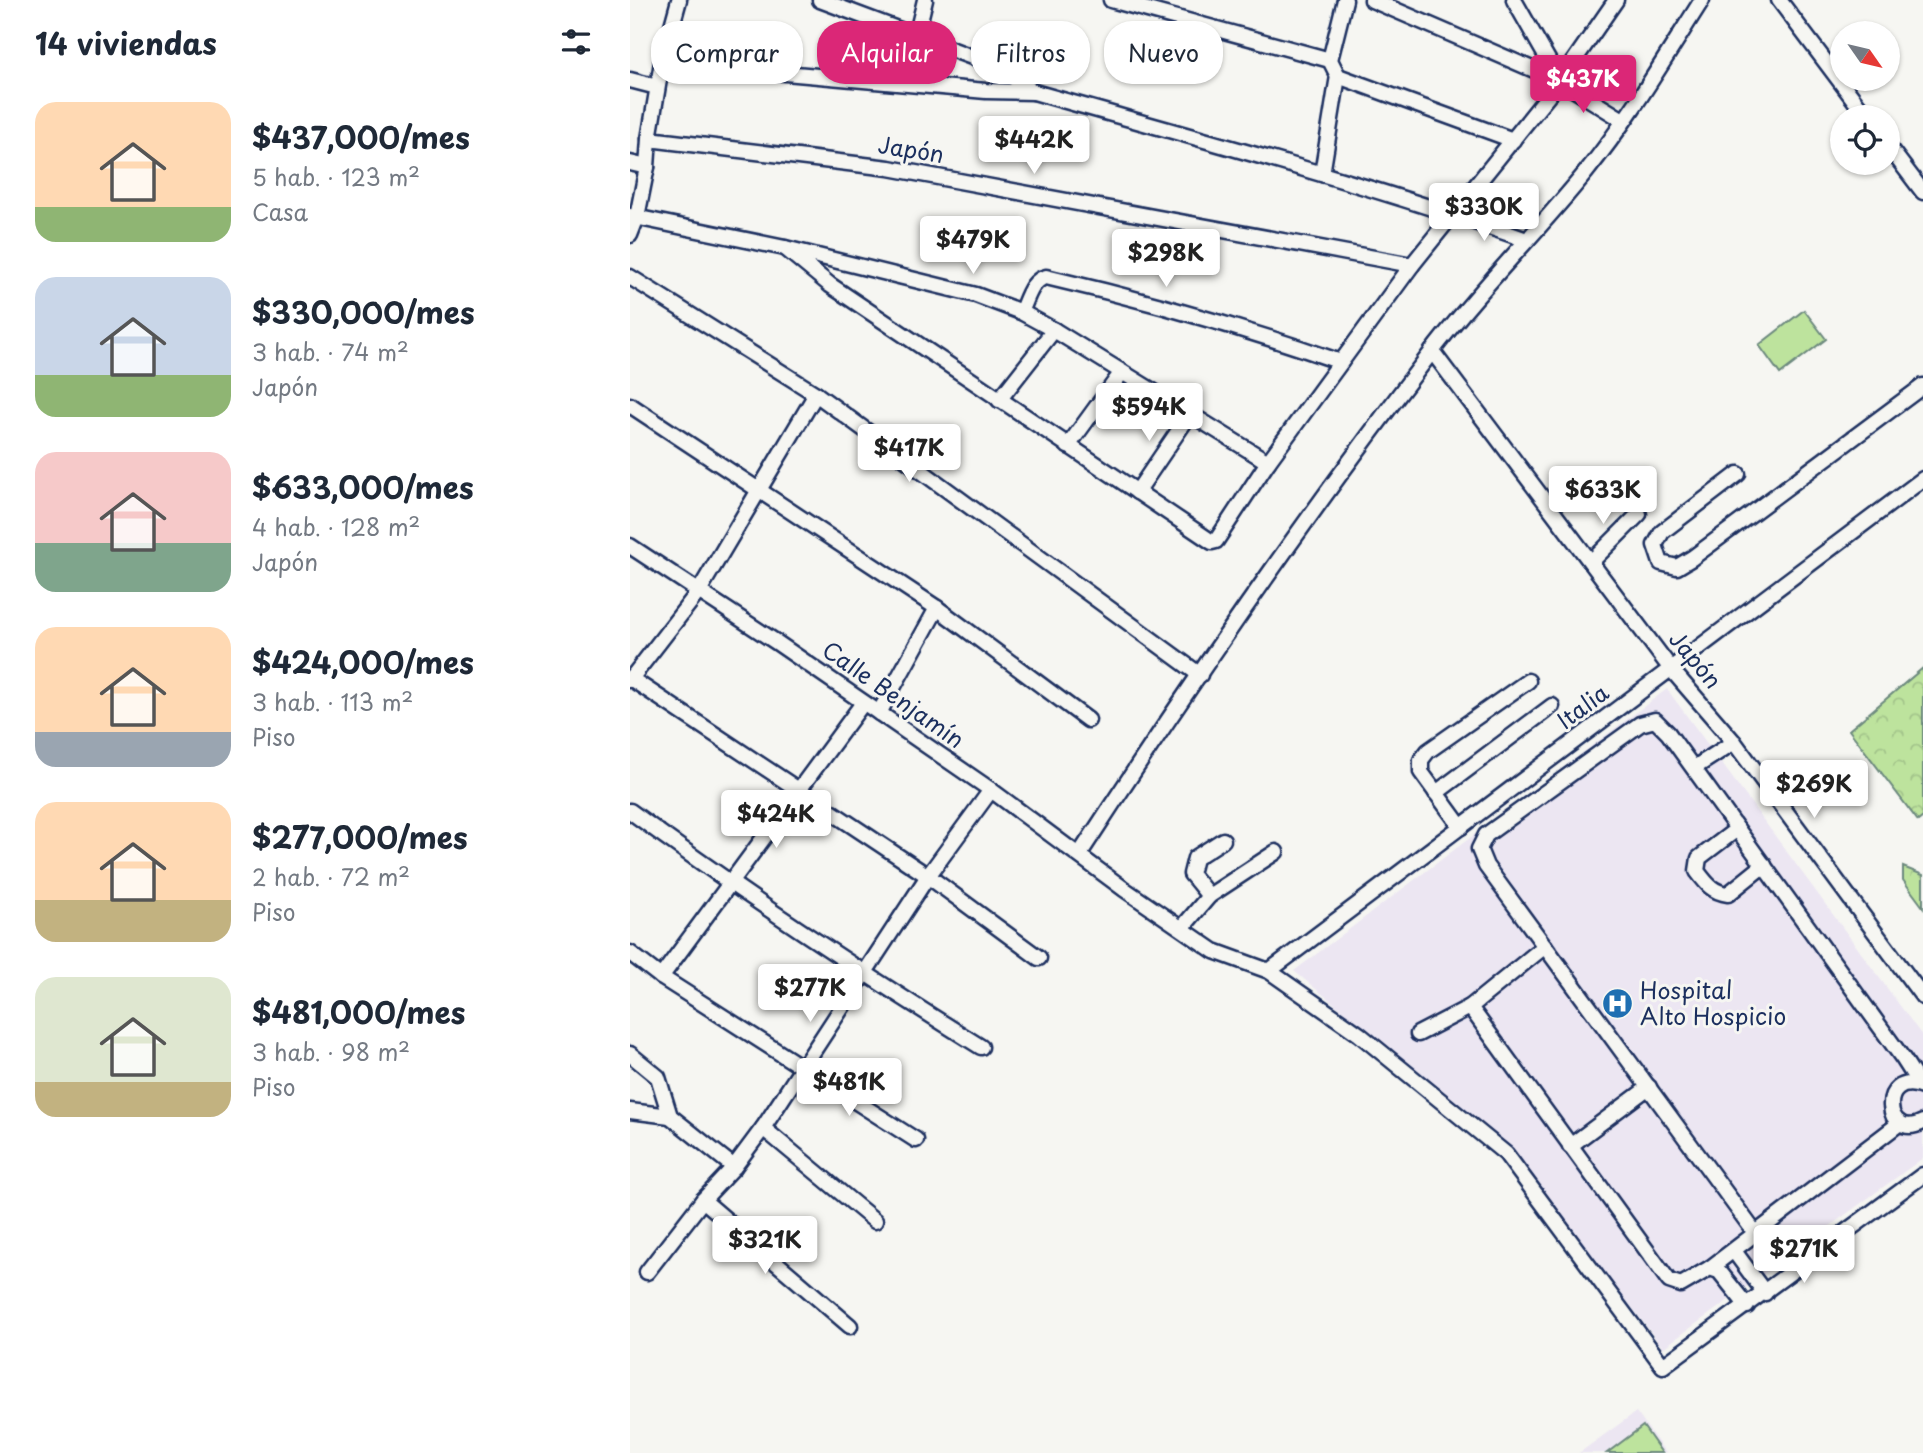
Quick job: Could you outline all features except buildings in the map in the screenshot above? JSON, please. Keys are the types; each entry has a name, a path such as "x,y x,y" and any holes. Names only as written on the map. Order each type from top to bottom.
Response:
{"street":[{"path":"820,0 874,21"},
{"path":"920,21 925,0"},
{"path":"1111,0 1329,60"},
{"path":"1322,174 1338,76 1329,60 1345,0"},
{"path":"1372,0 1560,81 1623,120"},
{"path":"1514,0 1560,81"},
{"path":"785,248 830,285 999,400 1212,542 1216,541 1268,462 1340,362 1412,265 1560,81 1616,0"},
{"path":"1079,855 1285,552 1432,351 1587,172 1702,0"},
{"path":"1779,0 1858,105"},
{"path":"669,21 673,1"},
{"path":"957,52 996,66 1034,92"},
{"path":"803,75 986,92 1034,92 1322,174 1527,240"},
{"path":"1338,76 1513,140"},
{"path":"630,80 657,87"},
{"path":"630,236 647,167 658,84"},
{"name":"Japón","path":"649,139 889,168 1412,265"},
{"path":"1900,162 1923,192"},
{"path":"630,163 647,167"},
{"path":"633,217 785,248 976,295 1054,330 1268,462"},
{"path":"630,277 816,394 1200,675"},
{"path":"1021,313 1034,285 1040,278 1046,278 1188,313 1340,362"},
{"path":"999,400 1054,330"},
{"name":"Japón","path":"1432,351 1671,669 1734,742 1923,997"},
{"path":"1068,446 1122,372"},
{"path":"1738,474 1662,532 1656,545 1661,563 1677,566 1692,558 1923,386"},
{"path":"816,394 699,592 630,679 928,876 1039,958"},
{"path":"630,405 937,608 1087,720"},
{"path":"1137,492 1190,414"},
{"name":"Italia","path":"1269,971 1923,479"},
{"path":"1591,562 1639,514"},
{"name":"Calle Benjamín","path":"630,546 776,642 991,790 1124,889 1214,951 1269,971 1359,1034 1506,1154 1663,1366 1747,1306"},
{"path":"879,713 937,608"},
{"path":"1461,827 1421,772 1421,760 1428,751 1528,681"},
{"path":"661,977 863,703"},
{"path":"1436,793 1552,706"},
{"path":"1756,1234 1486,866 1479,849 1486,835 1640,724 1655,720 1668,733 1904,1060 1919,1086 1900,1087 1891,1098 1891,1112 1900,1123 1913,1126 1923,1122"},
{"path":"1694,768 1734,742"},
{"path":"647,1272 763,1128 928,876 991,790"},
{"path":"630,811 728,883 981,1047"},
{"path":"1737,829 1699,858 1697,871 1707,886 1718,893 1728,894 1764,865"},
{"path":"1209,896 1191,874 1195,858 1223,840"},
{"path":"1182,928 1209,896 1276,852"},
{"path":"1418,1034 1470,1007 1545,946"},
{"path":"630,953 661,977 916,1140"},
{"path":"1470,1007 1669,1281 1681,1284 1710,1268 1900,1123"},
{"path":"630,1054 658,1077 670,1116"},
{"path":"1570,1146 1649,1087"},
{"path":"630,1111 670,1116 734,1167"},
{"path":"763,1128 875,1221"},
{"path":"1710,1268 1718,1271 1747,1306 1923,1175"},
{"path":"703,1200 850,1326"},
{"path":"1734,1251 1765,1293"}],"shaded area":[{"name":"Hospital Alto Hospicio","path":"1667,689 1923,1037 1923,1158 1663,1348 1506,1144 1294,971"},
{"path":"1636,1412 1666,1453 1579,1453"}],"green space":[{"path":"1804,310 1826,339 1780,374 1759,345"},
{"path":"1923,668 1923,817 1918,821 1849,730"},
{"path":"1903,867 1923,875 1923,907 1903,880"},
{"path":"1643,1426 1662,1453 1607,1453"}],"place":[{"name":"Hospital Alto Hospicio","path":"1617,1004"}]}
